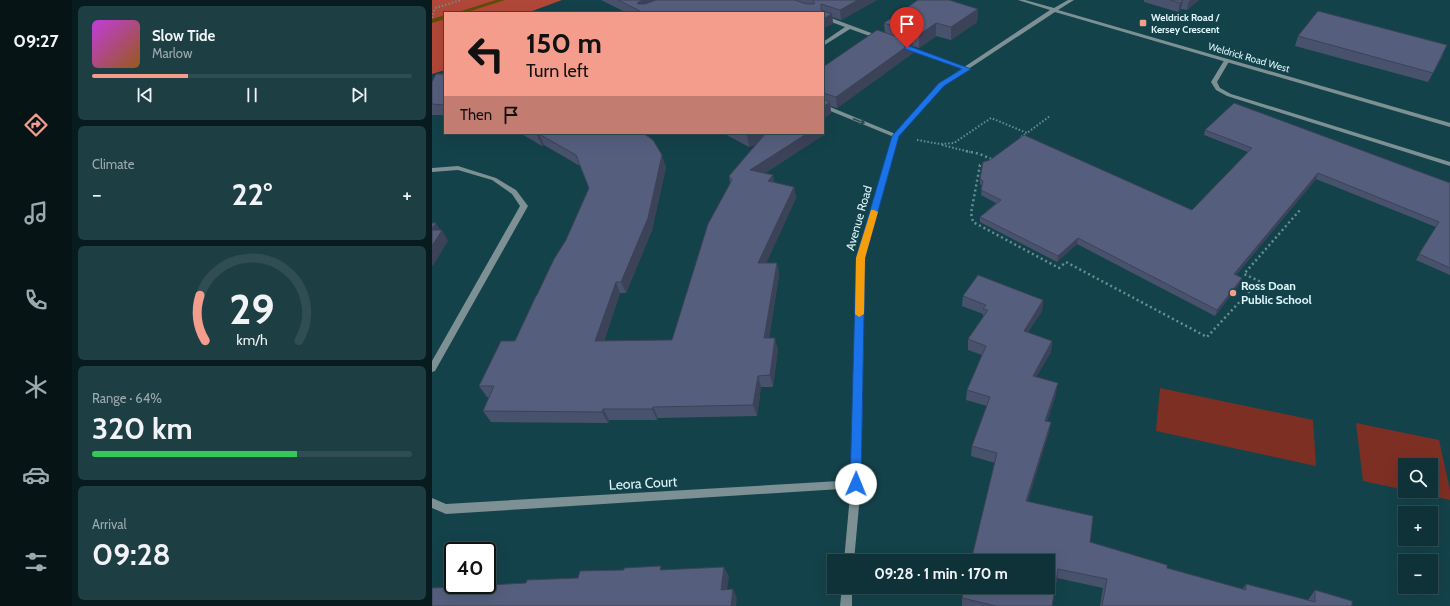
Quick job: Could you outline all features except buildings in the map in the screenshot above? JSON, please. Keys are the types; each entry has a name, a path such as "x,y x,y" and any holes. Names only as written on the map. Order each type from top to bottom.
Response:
{"street":[{"name":"Weldrick Road West","path":"1020,0 1450,125"},
{"name":"Avenue Road","path":"851,554 856,484 861,258 896,136 942,84 968,69 1054,10 1072,0"},
{"path":"824,17 885,40"},
{"path":"824,43 849,27"},
{"path":"900,45 968,69"},
{"path":"1227,60 1214,82 1218,89 1229,95 1450,164"},
{"path":"824,106 896,136"},
{"path":"432,170 458,168 494,179 514,192 524,206 432,369"},
{"name":"Leora Court","path":"432,503 446,509 856,484"},
{"path":"846,606 847,594"}],"path":[{"path":"432,17 435,8 461,0"},
{"path":"1021,137 1050,116"},
{"path":"940,144 954,143 991,118 1027,133"},
{"path":"896,136 940,144 980,154 991,159"},
{"path":"997,155 986,164 980,165 971,213 973,222 1059,268 1066,262 1207,337 1259,281 1244,274 1300,210"}],"shaded area":[{"path":"432,0 562,0 530,12 444,12 444,70 432,74"},
{"path":"1160,388 1313,420 1316,466 1156,431"},
{"path":"1356,423 1439,440 1450,490 1450,500 1438,497 1438,458 1398,458 1398,488 1363,481"}],"waterway":[{"path":"461,12 502,0"},
{"path":"432,21 444,17"}],"slow traffic":[{"path":"859,314 861,258 874,212"}],"place":[{"name":"Weldrick Road / Kersey Crescent","path":"1143,23"},
{"name":"Ross Doan Public School","path":"1233,293"}],"route":[{"path":"856,484 861,258 896,136 942,84 968,69 907,48"}]}
